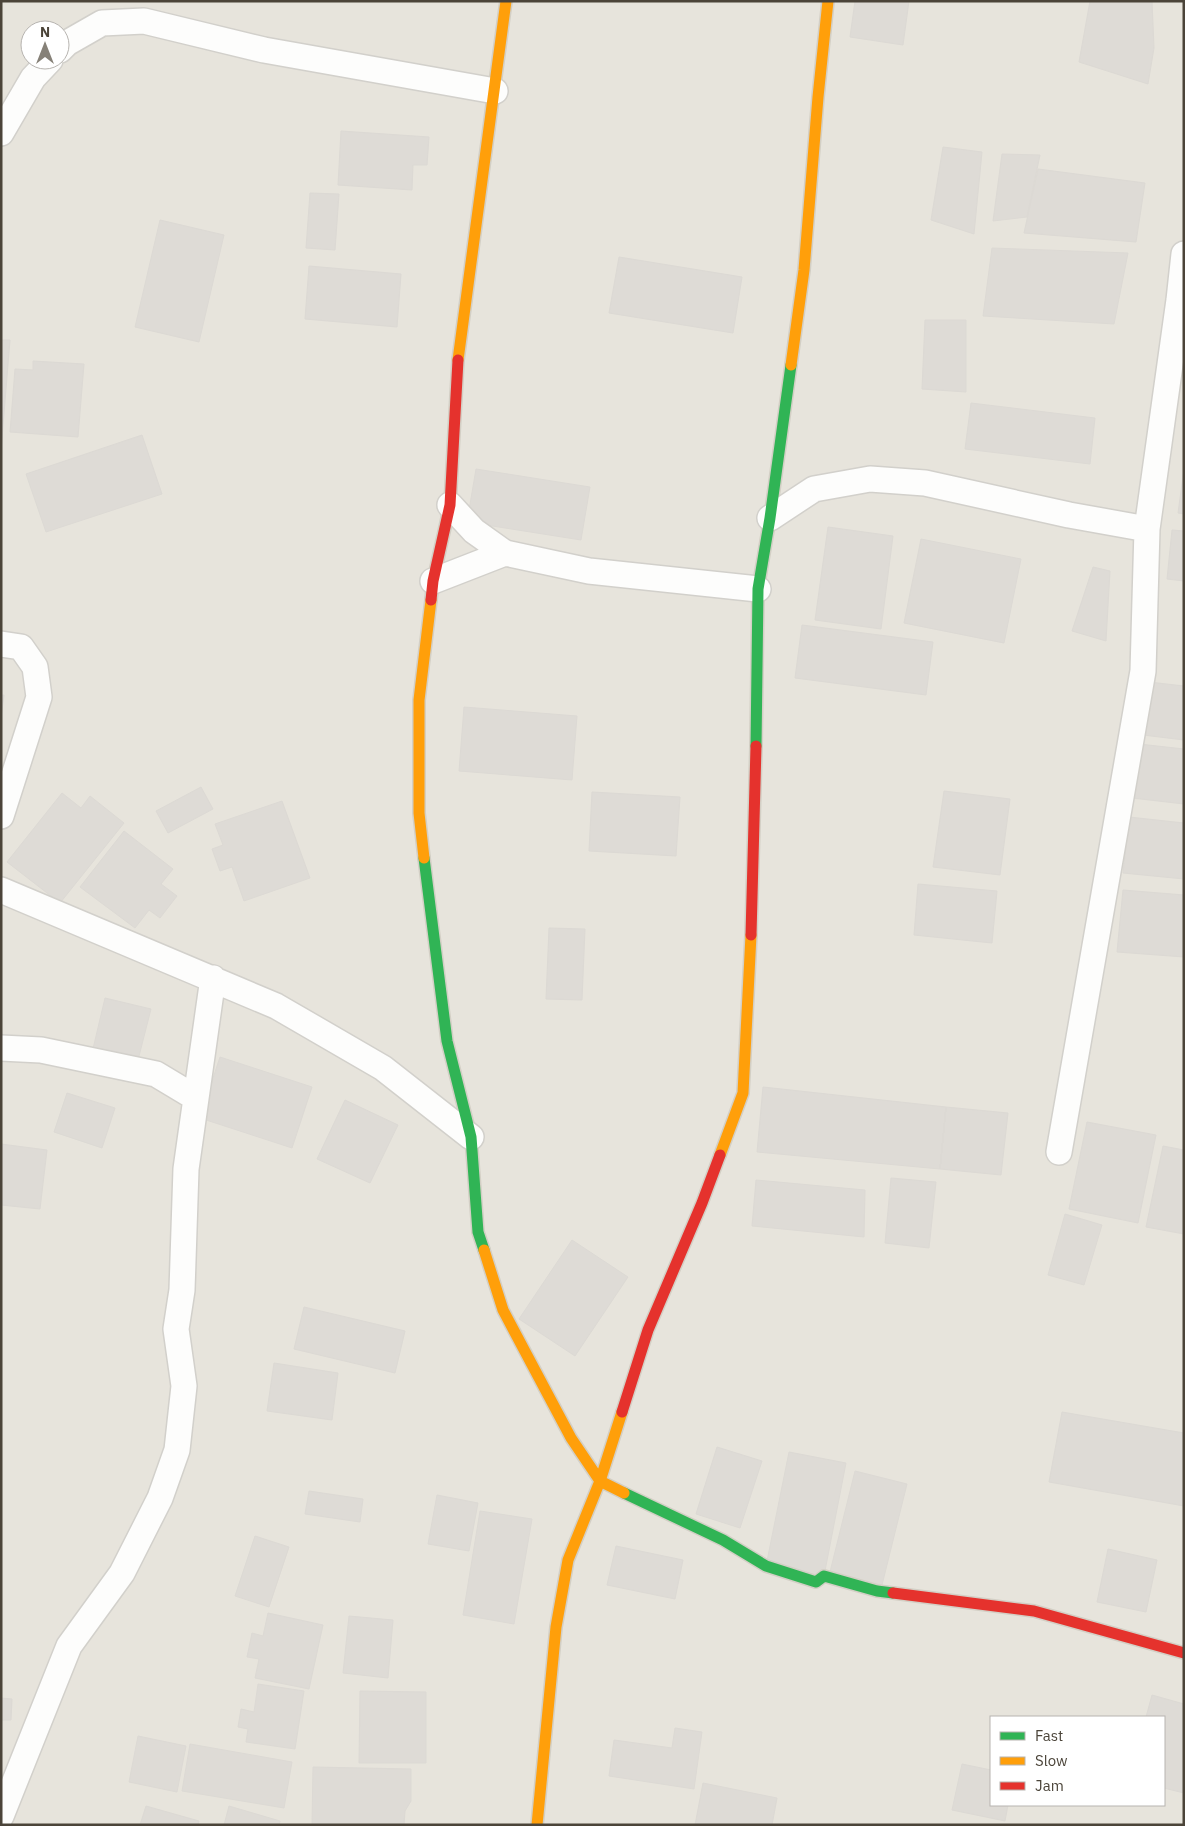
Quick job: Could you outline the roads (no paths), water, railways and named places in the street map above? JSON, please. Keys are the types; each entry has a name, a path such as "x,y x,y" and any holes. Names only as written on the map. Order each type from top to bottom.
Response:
{"street":[{"path":"506,1 456,374 450,506 433,581 419,700 419,812 429,910 447,1041 471,1137 478,1232 503,1310 571,1438 600,1481 723,1540 766,1566 816,1582 824,1576 877,1591 1034,1611 1184,1653"},
{"path":"537,1825 556,1626 568,1560 600,1481 648,1330 702,1203 742,1092 750,974 758,590 770,518 804,270 828,1"},
{"path":"70,42 102,22 144,21 264,50 495,91"},
{"path":"1,133 33,78 41,70"},
{"path":"1059,1152 1143,671 1147,529 1184,254"},
{"path":"770,518 814,489 870,479 925,483 1070,515 1147,529"},
{"path":"450,506 474,532 505,553 589,571 758,590"},
{"path":"433,581 505,553"},
{"path":"1,644 21,647 35,667 39,696 1,816"},
{"path":"1,890 276,1006 383,1068 471,1137"},
{"path":"1,1816 70,1646 122,1574 160,1498 177,1450 184,1386 176,1329 182,1290 186,1169 213,978"},
{"path":"1,1048 42,1050 156,1074 196,1098"},
{"path":"156,1074 201,1063"}]}
